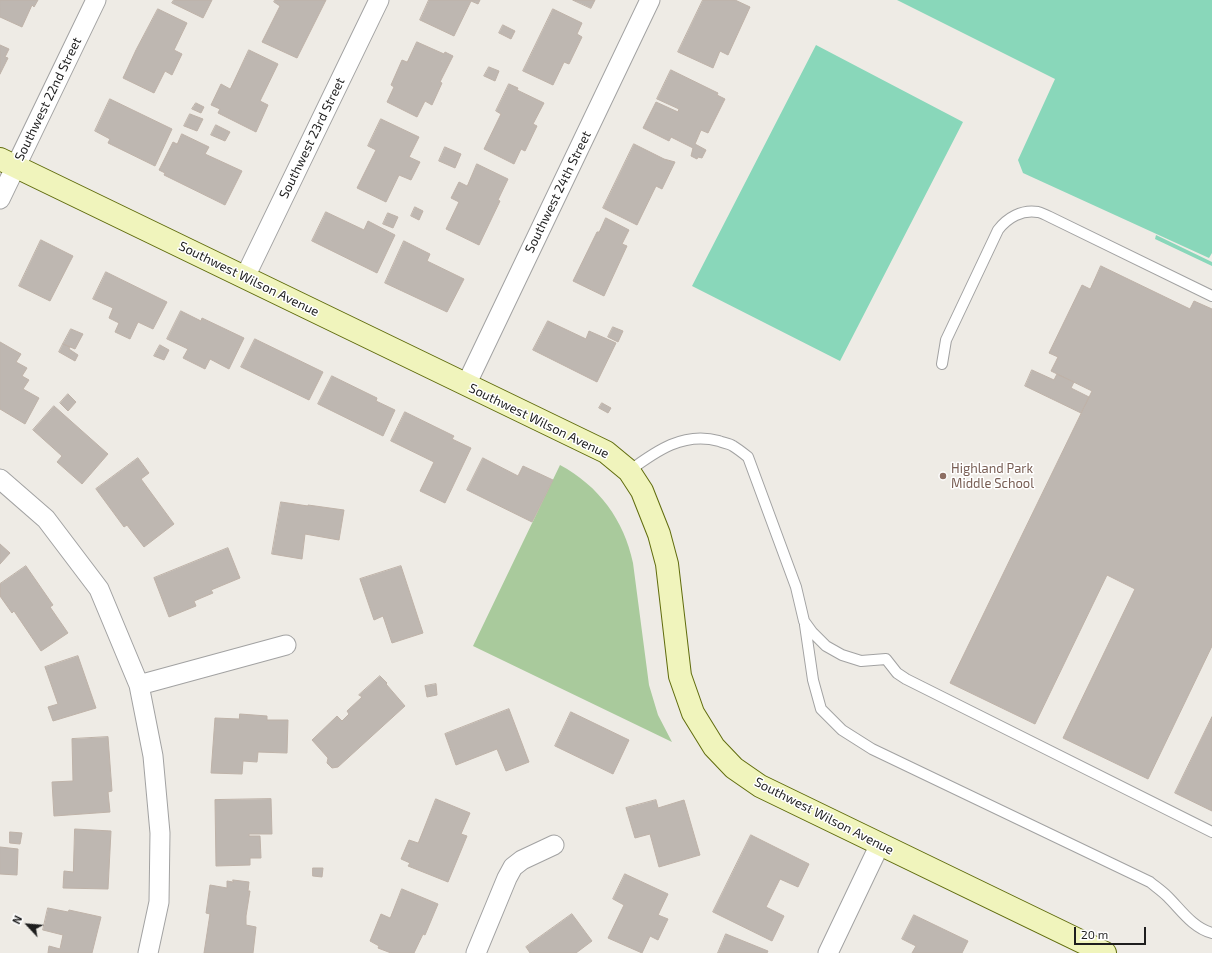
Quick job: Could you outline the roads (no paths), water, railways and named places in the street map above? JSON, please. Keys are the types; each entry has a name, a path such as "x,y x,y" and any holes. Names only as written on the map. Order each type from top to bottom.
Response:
{"street":[{"name":"Southwest 22nd Street","path":"0,199 8,163 96,0"},
{"name":"Southwest 23rd Street","path":"245,277 379,0"},
{"name":"Southwest 24th Street","path":"466,385 650,0"},
{"name":"Southwest Wilson Avenue","path":"8,163 606,452 629,471 642,491 659,534 667,564 680,676 693,713 714,747 734,768 760,786 1105,953"},
{"path":"0,479 46,519 99,589 139,685 153,756 160,833 158,902 148,953"},
{"path":"139,685 286,645"},
{"path":"828,953 880,844"},
{"path":"476,953 513,867 522,860 554,845"}],"lane":[{"path":"942,364 946,340 998,230 1004,222 1023,212 1038,212 1050,217 1212,296"},
{"path":"629,471 656,452 675,442 694,438 712,439 732,445 748,457 796,587 804,621 813,680 821,709 842,730 872,749 1150,882 1197,925 1207,932 1212,933"},
{"path":"804,621 812,632 826,646 842,655 861,662 886,659 897,673 906,679 1212,832"}],"place":[{"name":"Highland Park Middle School","path":"943,476"}]}
